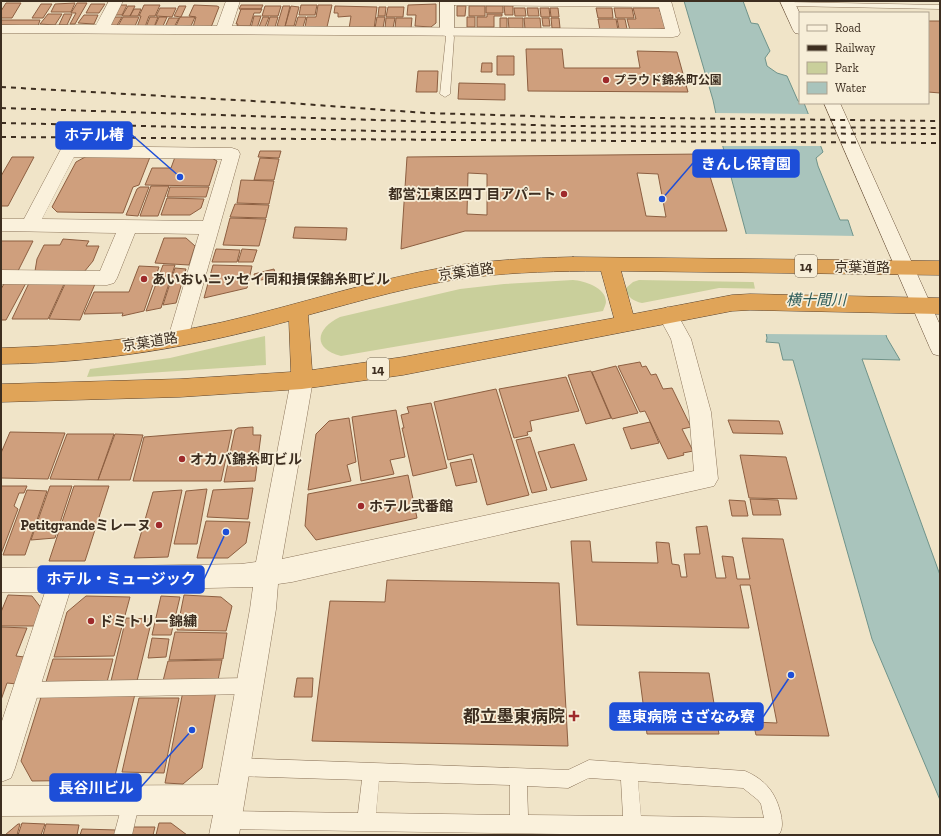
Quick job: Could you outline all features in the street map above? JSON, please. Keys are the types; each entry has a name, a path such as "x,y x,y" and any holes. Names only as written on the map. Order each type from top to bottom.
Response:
{"highway":[{"name":"京葉道路","path":"1,356 32,356 86,352 178,338 253,322 399,284 472,270 546,265 609,264 940,268"},
{"path":"609,264 626,323"},
{"name":"14","path":"1,393 180,388 302,380 403,366 715,306 750,302 931,306"},
{"path":"298,310 302,380"}],"street":[{"path":"101,30 116,1"},
{"path":"223,30 233,1"},
{"path":"1,30 223,30 447,32 673,33 665,3 449,1 447,32"},
{"path":"788,3 799,28"},
{"path":"832,104 904,267 931,306 940,348"},
{"path":"30,226 68,151 232,154 178,338"},
{"path":"1,225 210,228"},
{"path":"1,277 107,278 128,227"},
{"path":"1,580 241,576 292,570 706,479 700,412 681,339 668,315"},
{"path":"1,801 131,800 227,818 263,609 267,572 302,380"},
{"path":"1,768 61,580"}],"lane":[{"path":"788,3 940,6"},
{"path":"445,94 450,37 447,32"},
{"path":"26,690 250,686"},
{"path":"227,818 366,822 774,828 767,796 756,786 745,780 585,770 574,778 568,779 236,767"},
{"path":"366,822 371,772"},
{"path":"629,772 633,826"},
{"path":"518,777 519,824"},
{"path":"123,835 131,800"}],"green space":[{"path":"573,280 588,283 602,292 606,302 603,311 341,356 331,352 321,343 322,332 332,322 340,317 460,289 504,284"},
{"path":"639,280 859,284 861,290 719,288 642,303 631,298 626,288 633,282"},
{"path":"265,336 266,365 87,377 90,369 170,358"}],"water":[{"name":"横十間川","path":"684,1 743,1 751,23 758,24 770,51 765,58 767,66 777,73 787,76 799,104 804,104 823,152 816,158 818,166 840,220 848,220 887,338 900,360 862,359 940,575 940,800 872,639 793,360 783,360 779,343 766,342 767,338 746,233 723,147 713,100"}],"pier":[{"path":"713,113 810,114 823,146 720,146"},
{"path":"744,234 856,236 889,335 764,334"}],"building":[{"path":"6,3 21,3 12,18 1,18 1,11"},
{"path":"75,3 71,12 51,12 55,4"},
{"path":"77,3 87,3 75,24 70,24 76,13 71,13"},
{"path":"41,4 52,4 43,18 32,18"},
{"path":"91,4 105,4 99,13 86,13"},
{"path":"436,4 436,23 431,27 415,26 416,15 407,15 408,5"},
{"path":"119,5 127,5 122,15 114,15"},
{"path":"144,5 160,5 155,16 149,16 145,27 137,27 141,16 139,16"},
{"path":"194,5 219,7 210,27 193,27 196,17 189,16"},
{"path":"241,5 263,5 261,9 239,9"},
{"path":"301,5 317,5 315,15 299,15"},
{"path":"318,5 332,5 327,27 305,27 307,17 316,17"},
{"path":"128,6 135,6 130,16 122,16"},
{"path":"179,6 186,6 181,17 174,16"},
{"path":"265,6 281,6 278,16 262,16"},
{"path":"283,6 290,6 285,27 277,26"},
{"path":"291,6 299,7 294,26 285,26"},
{"path":"335,6 377,7 374,29 349,29 351,16 338,17 338,13 334,13"},
{"path":"457,6 466,6 465,16 457,16"},
{"path":"469,6 485,6 485,16 469,16"},
{"path":"486,6 503,6 503,13 486,13"},
{"path":"504,6 513,6 513,15 505,15"},
{"path":"379,7 386,7 385,16 378,16"},
{"path":"388,7 404,7 403,17 386,17"},
{"path":"160,8 176,8 172,17 156,16"},
{"path":"514,8 525,8 526,16 515,16"},
{"path":"527,8 538,8 539,16 528,16"},
{"path":"540,8 549,8 550,17 541,17"},
{"path":"550,8 558,8 559,17 551,17"},
{"path":"596,8 612,8 613,18 598,18"},
{"path":"614,8 632,8 634,18 616,18"},
{"path":"633,8 659,8 666,29 630,30 627,19 636,19"},
{"path":"134,9 141,9 138,16 130,16"},
{"path":"241,9 262,9 260,13 254,13 250,26 237,26 238,24 236,24"},
{"path":"48,14 62,14 55,25 40,24"},
{"path":"64,14 72,14 67,25 59,25"},
{"path":"487,14 502,14 502,16 494,16 494,27 477,27 477,17 487,17"},
{"path":"84,15 98,15 94,24 78,23"},
{"path":"254,16 261,16 257,28 251,28"},
{"path":"115,17 122,17 116,27 109,27"},
{"path":"123,17 139,17 135,26 118,26"},
{"path":"150,17 158,17 154,27 146,27"},
{"path":"159,17 167,17 163,26 155,26"},
{"path":"180,17 195,17 191,26 176,26"},
{"path":"263,17 269,17 265,27 259,27"},
{"path":"270,17 278,17 275,27 267,27"},
{"path":"298,17 306,17 303,27 295,27"},
{"path":"377,17 385,17 383,28 375,28"},
{"path":"467,17 475,17 475,27 467,27"},
{"path":"169,18 179,18 174,27 165,27"},
{"path":"386,18 395,18 393,28 385,28"},
{"path":"396,18 412,18 411,29 395,28"},
{"path":"500,18 507,18 507,28 500,28"},
{"path":"508,18 523,18 523,29 509,29"},
{"path":"524,18 540,18 541,29 525,29"},
{"path":"542,18 549,18 550,26 543,26"},
{"path":"551,18 559,18 560,28 552,28"},
{"path":"598,19 616,19 618,30 600,30"},
{"path":"617,19 625,19 627,29 619,29"},
{"path":"1,20 40,20 38,26 1,25"},
{"path":"929,21 940,21 940,93 929,92"},
{"name":"プラウド錦糸町公園","path":"526,49 562,49 564,68 640,68 637,51 677,52 688,92 528,91"},
{"path":"497,56 514,56 514,75 497,75"},
{"path":"482,63 492,63 492,72 481,72"},
{"path":"418,71 438,71 437,92 416,92"},
{"path":"459,83 505,84 505,100 458,99"},
{"path":"260,151 281,151 279,158 258,157"},
{"name":"都営江東区四丁目アパート","path":"703,154 727,231 465,231 401,249 407,157","holes":["468,173 487,174 487,215 467,214","637,173 658,174 666,217 646,216"]},
{"path":"87,156 150,157 139,185 133,187 123,213 57,212 52,207 76,162"},
{"path":"12,157 34,157 8,206 1,206 1,176"},
{"path":"175,157 210,157 217,161 209,186 145,185 152,168 171,168"},
{"path":"260,158 279,159 274,180 254,180"},
{"path":"241,180 274,181 269,204 237,203"},
{"path":"151,186 169,186 158,216 140,216"},
{"path":"140,187 149,187 138,216 126,215 137,189"},
{"path":"170,187 209,187 206,197 167,197"},
{"path":"167,198 204,199 201,208 190,215 161,215"},
{"path":"235,204 269,205 266,218 230,217"},
{"path":"230,218 266,219 259,246 223,245"},
{"path":"295,227 347,228 346,240 293,238"},
{"path":"164,238 186,238 195,246 189,265 155,263"},
{"path":"63,239 89,241 86,246 99,246 93,261 84,272 35,271 37,259 44,245 60,245"},
{"path":"1,241 33,241 16,275 1,274"},
{"path":"216,249 240,250 237,262 212,262"},
{"path":"242,249 257,250 253,262 238,262"},
{"path":"163,265 175,265 161,308 146,311"},
{"path":"213,265 252,266 247,288 204,298"},
{"name":"あいおいニッセイ同和損保錦糸町ビル","path":"139,266 159,267 144,311 122,316 123,313 84,314 94,292 129,292"},
{"path":"175,268 186,269 176,303 163,305"},
{"path":"274,269 276,277 256,281 254,274"},
{"path":"5,282 26,283 6,320 1,320 1,289"},
{"path":"29,283 64,284 48,319 12,319"},
{"path":"65,284 95,284 80,320 49,319"},
{"path":"640,362 642,367 646,366 651,375 656,374 663,389 672,388 691,427 682,429 693,451 668,459 645,411 640,412 618,366"},
{"path":"616,366 638,413 612,419 592,372"},
{"path":"591,371 611,418 586,424 568,375"},
{"path":"566,377 579,411 530,421 532,431 527,432 528,435 514,438 499,389"},
{"path":"496,389 529,495 487,505 473,454 448,460 434,402"},
{"path":"431,403 447,468 413,476 402,428 404,428 401,415 409,413 407,407"},
{"path":"396,410 405,457 390,460 394,474 361,481 352,417"},
{"path":"349,418 356,462 347,465 351,481 308,490 316,434 329,421"},
{"path":"728,420 779,421 783,434 733,433"},
{"path":"650,422 659,443 631,449 623,428"},
{"path":"253,427 253,435 261,435 255,481 224,482 235,430 238,428"},
{"name":"オカバ錦糸町ビル","path":"232,430 221,481 133,481 144,437"},
{"path":"10,432 65,433 48,479 1,478 1,453"},
{"path":"67,434 114,434 98,480 50,479"},
{"path":"115,434 143,435 130,480 98,480"},
{"path":"530,437 547,490 532,493 516,440"},
{"path":"574,444 587,480 551,488 538,452"},
{"path":"740,455 786,457 797,499 749,498"},
{"path":"471,459 477,482 456,486 450,463"},
{"name":"ホテル弐番館","path":"408,475 417,518 316,540 305,526 308,494"},
{"path":"1,486 27,486 24,493 19,493 14,506 18,509 1,554"},
{"path":"50,486 72,486 55,538 31,540"},
{"path":"74,486 109,486 85,561 49,561"},
{"path":"253,488 248,519 207,517 213,490"},
{"path":"207,489 197,544 174,544 186,491"},
{"path":"27,490 47,491 25,555 3,555"},
{"name":"Petitgrandeミレーヌ","path":"182,490 168,557 134,558 153,492"},
{"path":"750,499 778,500 781,515 753,515"},
{"path":"729,500 745,501 748,516 732,516"},
{"path":"206,521 250,522 246,543 228,558 197,558"},
{"path":"707,526 716,578 726,578 722,556 733,557 737,579 750,579 742,538 783,539 829,736 756,735 753,722 777,723 750,585 740,585 749,628 577,625 571,541 590,541 592,562 658,563 656,542 669,543 672,564 679,565 681,577 687,577 684,554 700,554 696,527"},
{"path":"387,580 559,583 568,746 312,741 330,601 385,602"},
{"path":"8,595 32,596 42,609 36,626 1,626 1,612"},
{"path":"184,595 221,597 232,606 226,631 177,630"},
{"path":"86,596 130,597 114,656 54,657 67,612"},
{"path":"161,596 180,597 171,635 152,635"},
{"path":"126,618 152,619 137,681 111,681"},
{"path":"1,627 27,628 16,656 25,657 17,684 7,683 1,700"},
{"path":"175,632 227,633 223,659 169,660"},
{"path":"152,638 169,639 166,657 148,658"},
{"path":"53,659 113,659 107,682 46,682"},
{"path":"222,660 218,680 163,681 168,661"},
{"path":"639,672 709,673 719,734 647,734"},
{"path":"297,678 313,678 312,697 294,697"},
{"path":"183,691 216,691 202,768 183,784 165,783"},
{"path":"42,694 135,694 114,780 32,781 21,761"},
{"path":"139,698 179,698 164,773 122,772"},
{"path":"22,823 45,824 41,835 18,835"},
{"path":"159,823 171,823 187,835 156,835"},
{"path":"20,824 17,835 5,835"},
{"path":"46,824 79,825 77,835 43,835"},
{"path":"128,827 155,827 153,835 126,835"},
{"path":"82,829 117,830 115,835 80,835"}],"railway":[{"path":"1,87 289,103 426,113 564,117 940,121"},
{"path":"1,108 564,126 940,128"},
{"path":"1,123 426,132 940,134"},
{"path":"1,137 940,143"}],"place":[{"name":"プラウド錦糸町公園","path":"606,80"},
{"name":"ホテル椿","path":"180,177"},
{"name":"都営江東区四丁目アパート","path":"564,194"},
{"name":"きんし保育園","path":"662,199"},
{"name":"あいおいニッセイ同和損保錦糸町ビル","path":"144,279"},
{"name":"オカバ錦糸町ビル","path":"182,459"},
{"name":"ホテル弐番館","path":"361,506"},
{"name":"Petitgrandeミレーヌ","path":"159,525"},
{"name":"ホテル・ミュージック","path":"226,532"},
{"name":"ドミトリー錦繍","path":"91,621"},
{"name":"墨東病院 さざなみ寮","path":"791,675"},
{"name":"都立墨東病院","path":"574,716"},
{"name":"長谷川ビル","path":"192,730"}]}
